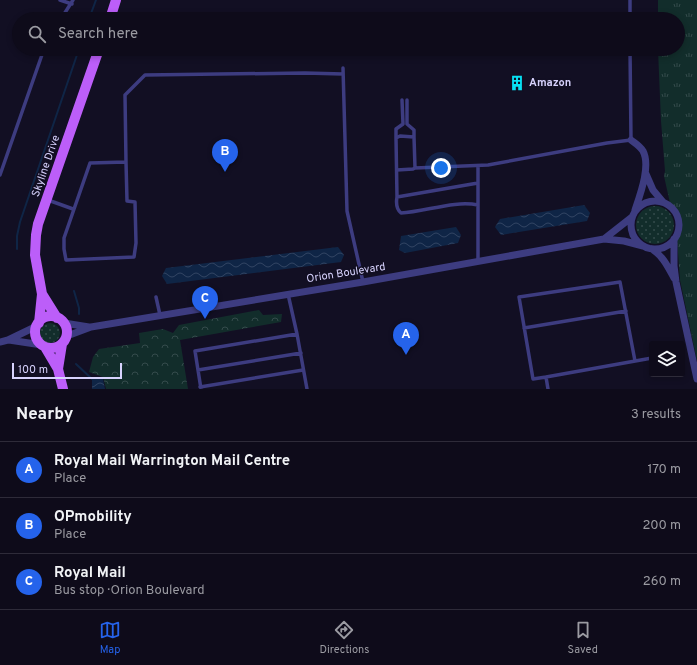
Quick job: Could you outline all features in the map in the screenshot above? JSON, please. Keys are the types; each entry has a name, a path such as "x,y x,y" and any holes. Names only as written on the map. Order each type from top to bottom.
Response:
{"main road":[{"path":"112,12 116,0"},
{"name":"Skyline Drive","path":"38,324 42,294 37,269 35,244 38,224 97,56"},
{"name":"Skyline Drive","path":"42,294 49,306 61,320"},
{"path":"58,369 66,327 61,320 47,317 38,324 36,336 58,369 62,389"},
{"path":"44,346 54,348 64,340"}],"street":[{"path":"631,140 644,152 646,174 642,192 631,223 634,236 647,247 656,249 666,246 674,239 679,225 678,218 674,211 663,202 653,190 646,174"},
{"path":"633,214 638,207 650,201 663,202"},
{"name":"Orion Boulevard","path":"604,239 633,214"},
{"name":"Orion Boulevard","path":"64,340 91,327 363,282 604,239 624,241 647,247 658,253 664,259 676,282"},
{"name":"Orion Boulevard","path":"674,239 674,266 676,282 697,379"},
{"name":"Orion Boulevard","path":"61,320 91,327"},
{"path":"0,342 8,340 38,324"},
{"path":"8,340 44,346"}],"lane":[{"path":"60,0 73,2 67,12"},
{"path":"630,0 630,12"},
{"path":"0,175 42,56"},
{"path":"397,170 478,166 631,140 630,56"},
{"path":"343,68 347,211 363,282"},
{"path":"126,162 90,163 64,238 66,260 134,257 136,243 135,202 127,201 125,95 145,75 343,74"},
{"path":"402,100 402,124 396,129 397,197 398,208 401,213 458,204 470,203 478,205"},
{"path":"407,100 408,124 414,130 415,168"},
{"path":"396,138 410,135 414,137"},
{"path":"478,166 478,262"},
{"path":"397,197 478,183"},
{"path":"47,199 73,209"},
{"path":"635,361 620,282 518,297 534,379 649,359"},
{"path":"288,294 307,389"},
{"path":"156,297 160,316"},
{"path":"524,328 626,311"},
{"path":"297,334 195,351 201,388 303,370"},
{"path":"198,370 300,354"},
{"path":"546,377 548,389"}],"green space":[{"path":"658,0 697,0 697,361 680,280 677,239 678,216 670,203 664,176 665,171 658,56 685,56 685,12 658,12"},
{"path":"655,206 668,212 674,225 668,238 655,244 642,238 636,225 642,212"},
{"path":"259,310 263,315 282,314 281,322 180,340 188,389 106,389 103,377 89,372 93,357 99,349 140,343 139,333 163,329 173,333 179,325"},
{"path":"50,323 57,326 60,333 57,340 50,343 43,340 40,333 43,326"}],"water":[{"path":"584,205 590,213 587,221 501,235 495,227 500,219"},
{"path":"456,227 461,235 458,243 405,253 399,250 401,236"},
{"path":"338,247 344,255 341,262 167,284 162,276 166,268"},
{"path":"92,379 103,379 105,389 92,389"}],"waterway":[{"path":"92,12 96,0"},
{"path":"17,249 17,236 20,222 77,56"},
{"path":"74,291 79,308 79,314"},
{"path":"76,364 92,379"}],"place":[{"name":"Amazon","path":"517,83"},
{"name":"OPmobility","path":"225,172"},
{"name":"Royal Mail","path":"205,319"},
{"name":"Royal Mail Warrington Mail Centre","path":"406,355"}]}
